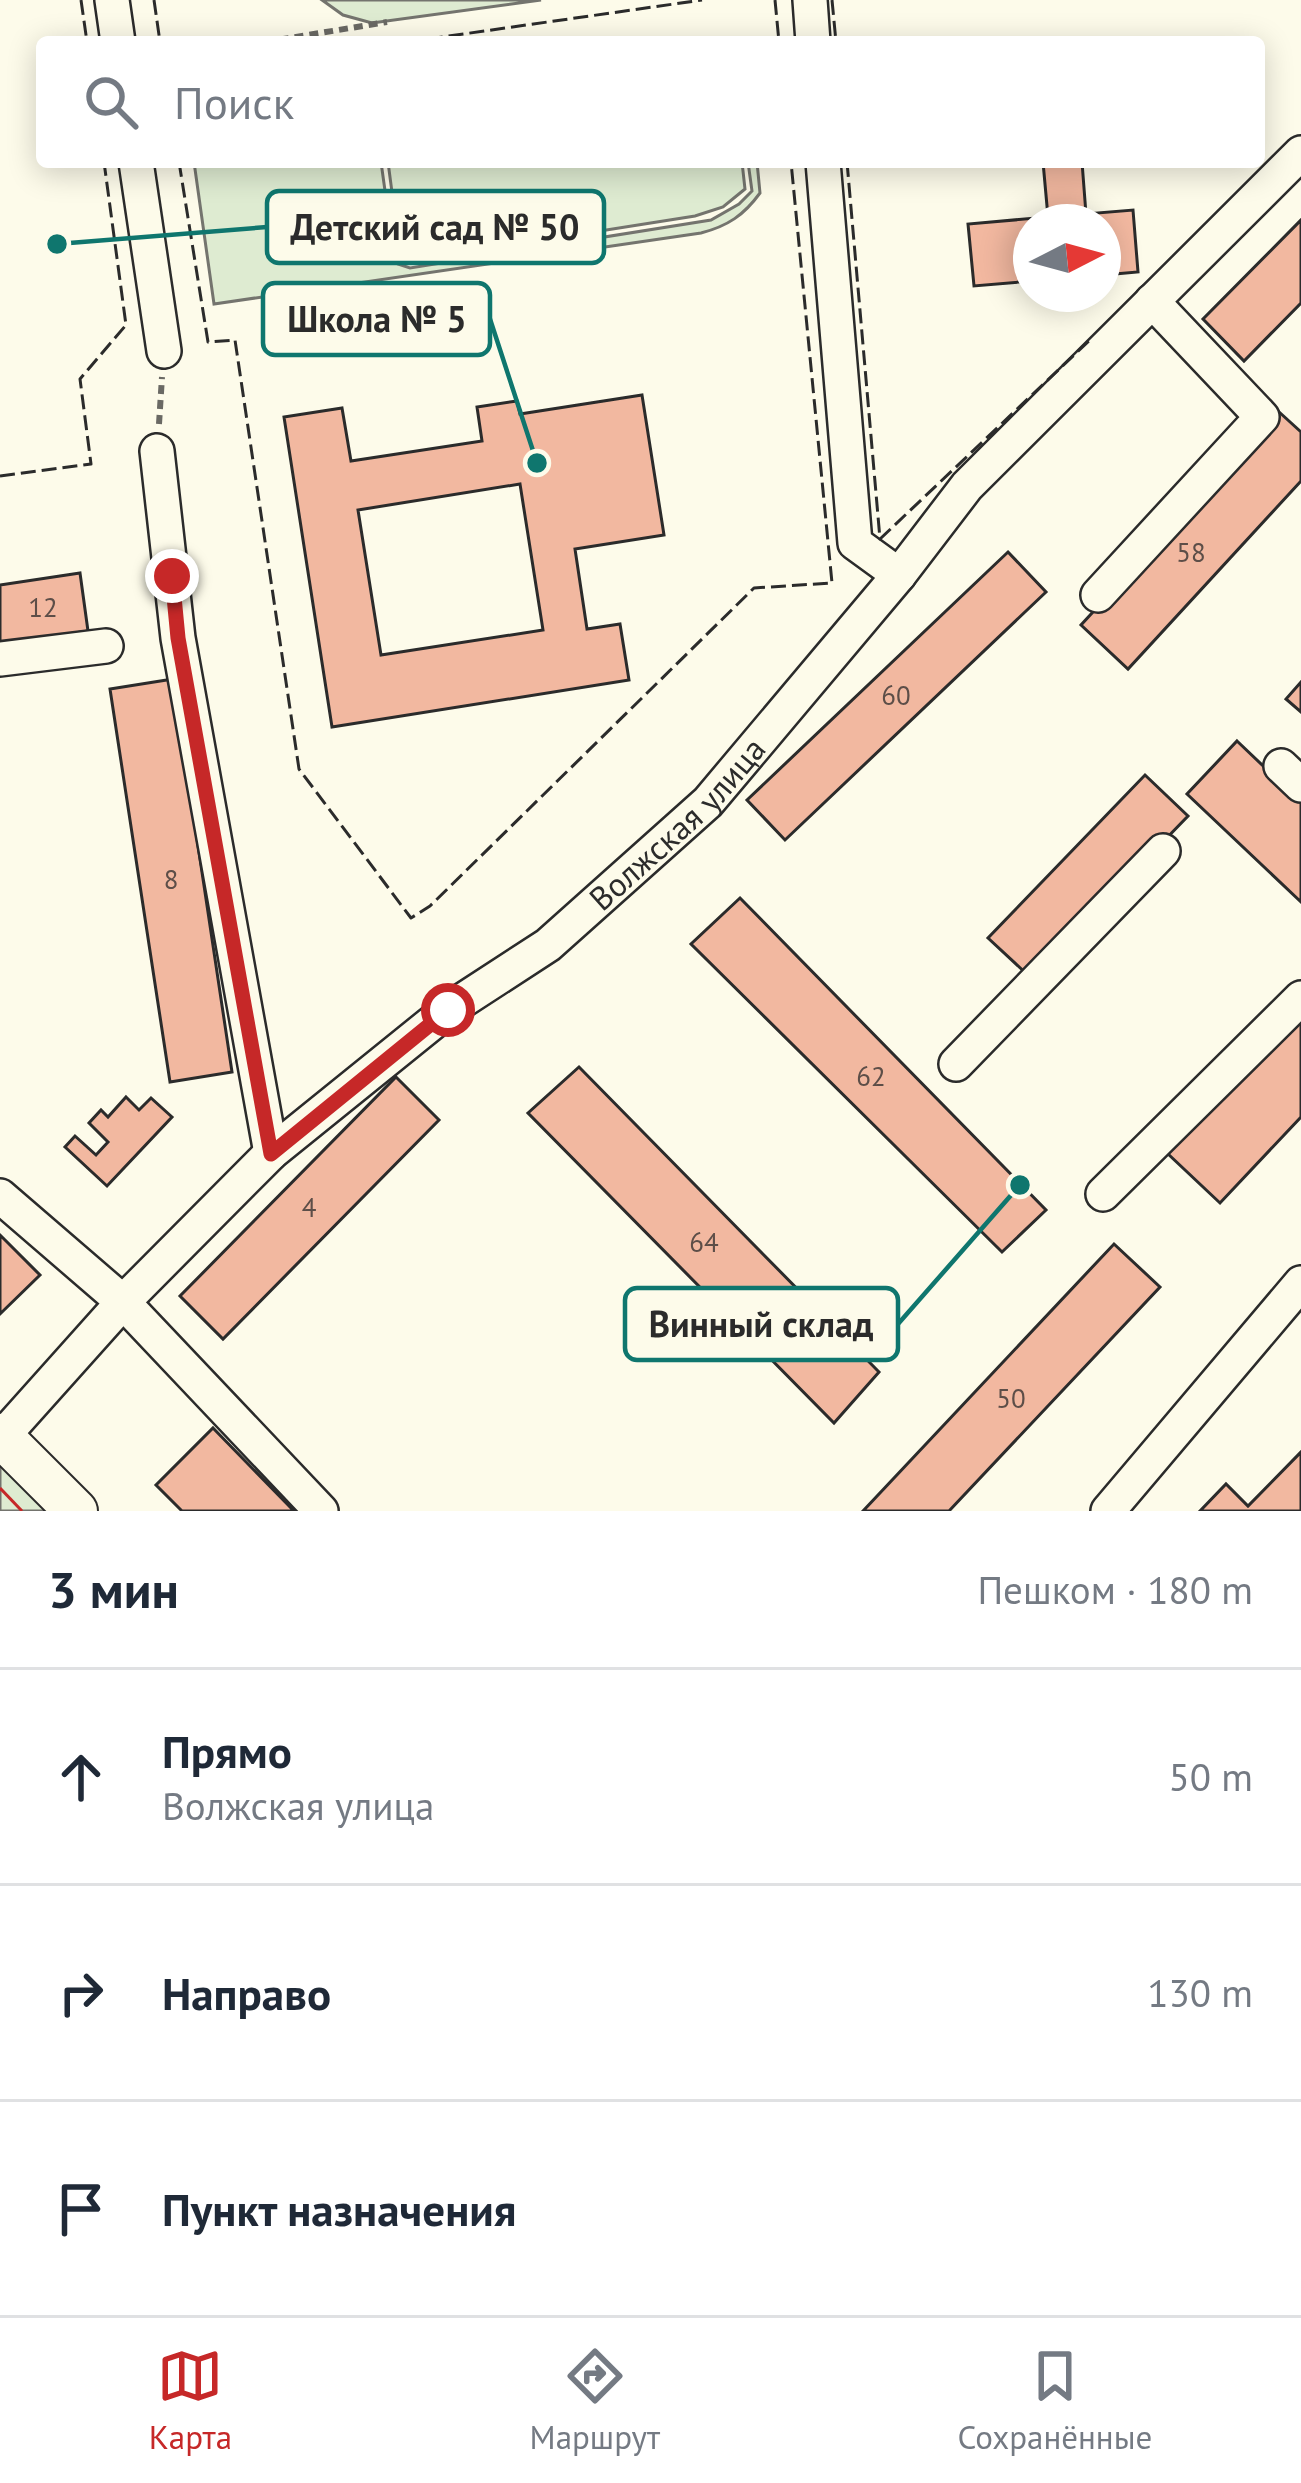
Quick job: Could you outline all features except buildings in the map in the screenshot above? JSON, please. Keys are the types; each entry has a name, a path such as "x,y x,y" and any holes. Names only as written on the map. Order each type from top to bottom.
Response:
{"main road":[{"path":"0,1435 76,1511"}],"street":[{"path":"112,0 117,36"},
{"path":"810,0 813,36"},
{"name":"Волжская улица","path":"0,1435 123,1302 271,1154 448,1010 548,944 708,802 967,486 1301,153"},
{"path":"137,168 164,352"},
{"path":"824,168 855,544 898,575"},
{"path":"1098,595 1262,417 1152,302"},
{"path":"157,451 178,638 271,1154"},
{"path":"0,659 106,646"},
{"path":"956,1064 1163,851"},
{"path":"1103,1194 1301,998"},
{"path":"0,1196 123,1302 321,1511"},
{"path":"1108,1511 1301,1283"}],"path":[{"path":"302,36 387,22"},
{"path":"157,451 164,352"}],"green space":[{"path":"322,0 541,0 372,23 343,15"},
{"path":"195,168 382,168 394,255 398,264 410,268 711,220 752,191 749,168 758,168 760,193 748,208 735,219 701,233 214,304"},
{"path":"389,168 743,168 745,189 723,207 695,216 410,261 400,253"},
{"path":"0,1461 50,1511 0,1511"}],"fence":[{"path":"81,0 86,36"},
{"path":"154,0 159,36"},
{"path":"449,36 702,0"},
{"path":"775,0 778,36"},
{"path":"832,0 835,36"},
{"path":"0,476 91,464 80,379 126,325 105,168"},
{"path":"180,168 208,342 235,340 299,769 411,918 430,906 754,588 832,583 792,168"},
{"path":"848,168 880,539 1092,338"}],"power":[{"path":"0,1488 22,1511"}],"place":[{"name":"Детский сад № 50","path":"57,244"},
{"name":"Школа № 5","path":"537,463"},
{"name":"Винный склад","path":"1020,1185"}],"route":[{"path":"172,576 178,638 271,1154 448,1010"}]}
